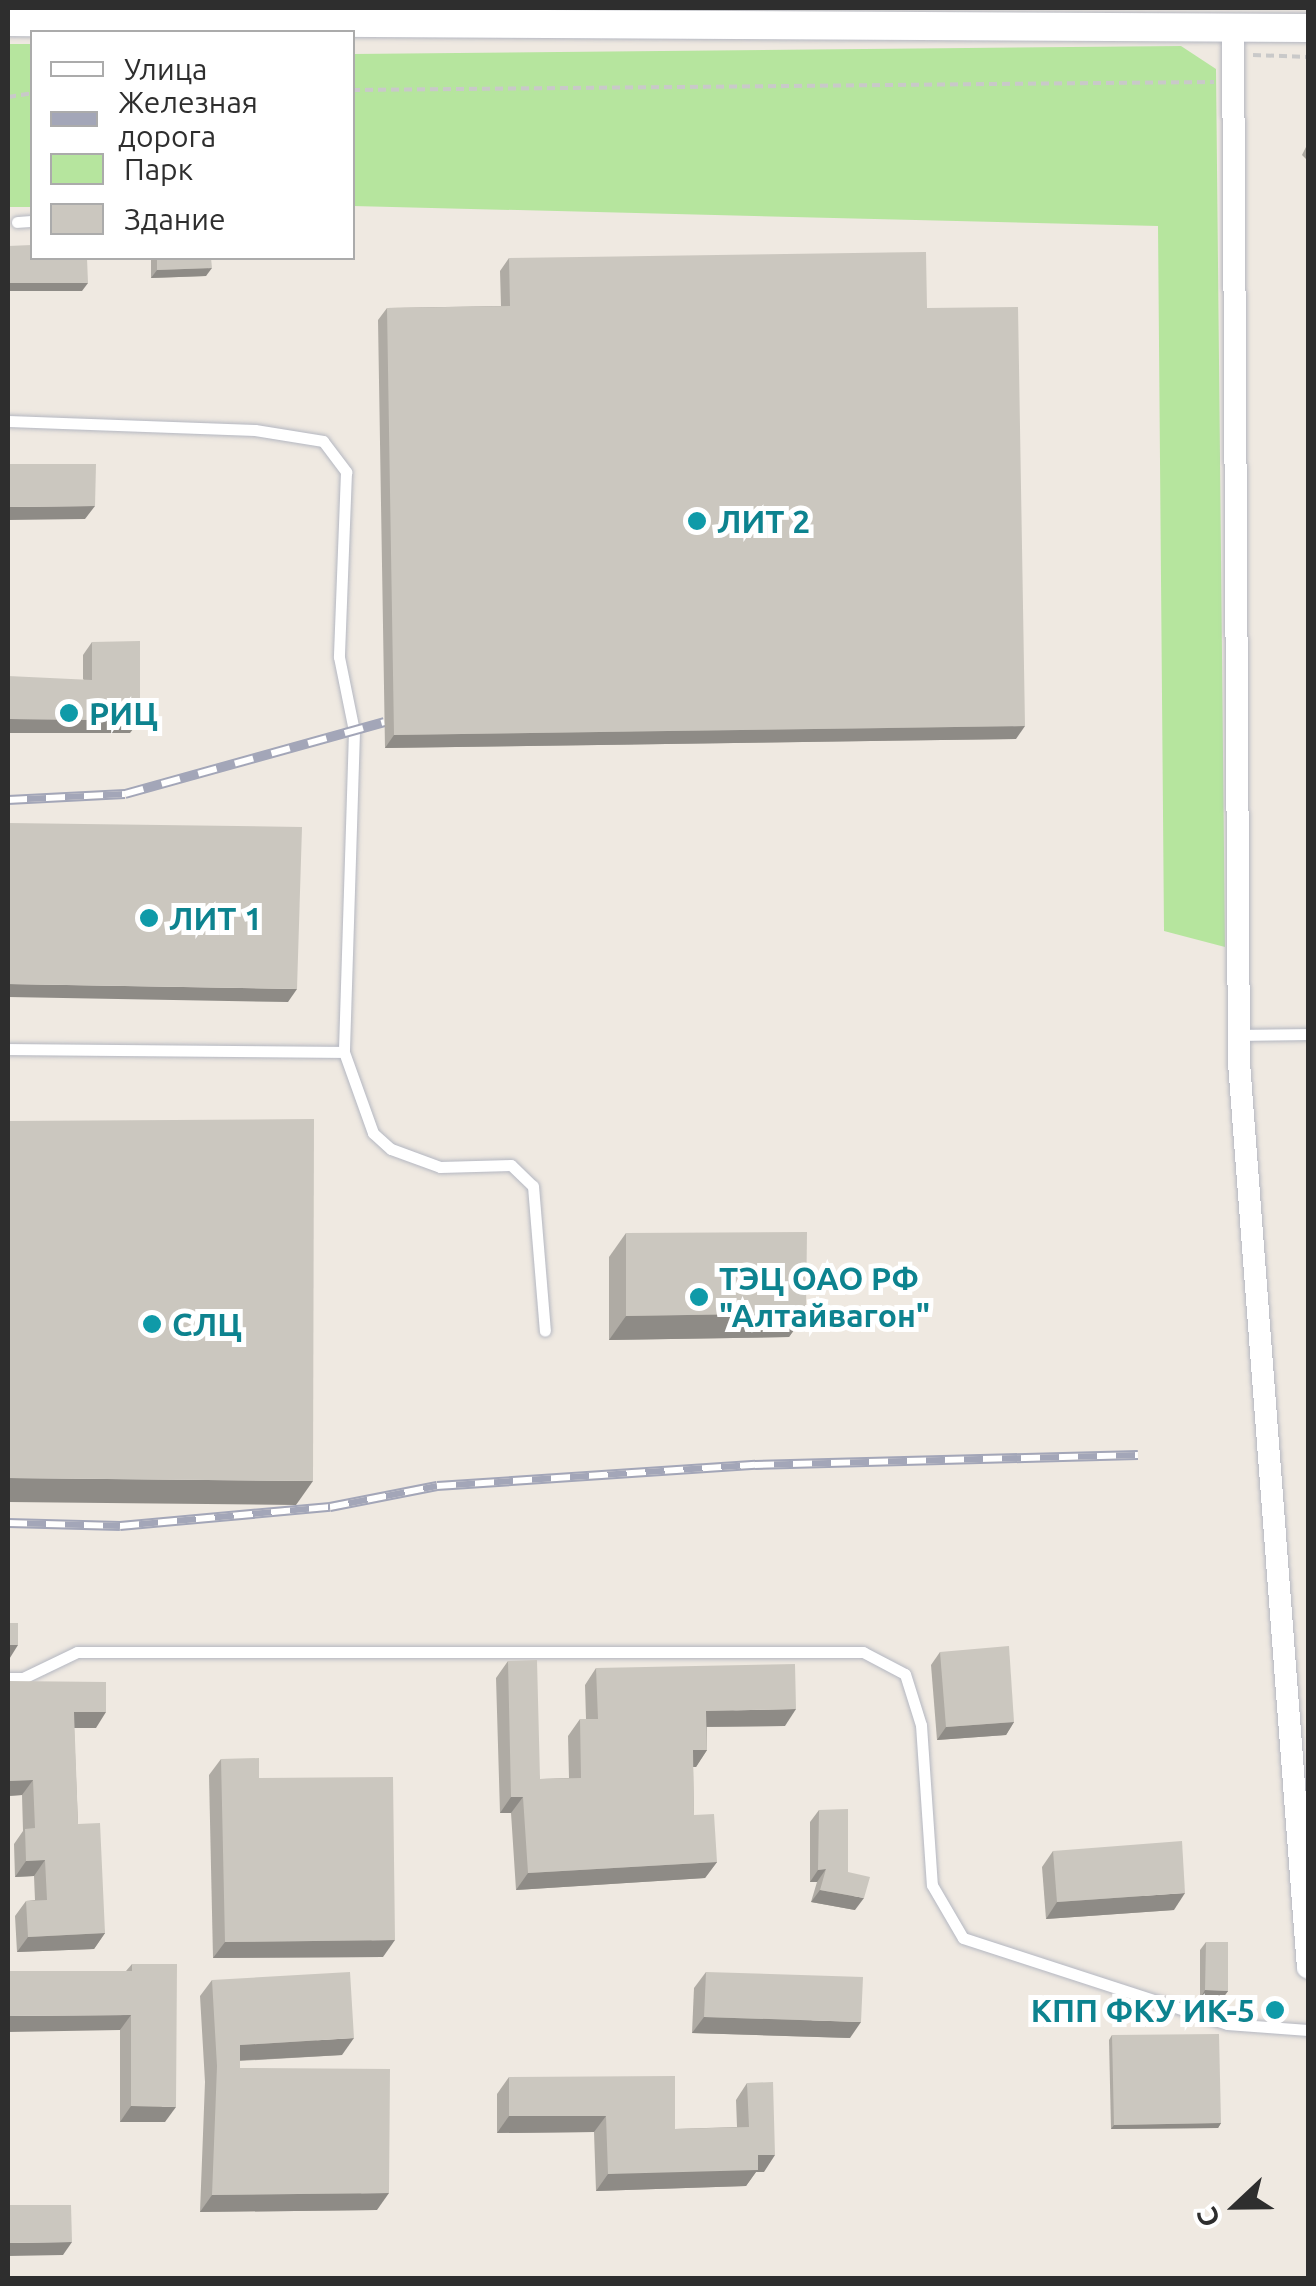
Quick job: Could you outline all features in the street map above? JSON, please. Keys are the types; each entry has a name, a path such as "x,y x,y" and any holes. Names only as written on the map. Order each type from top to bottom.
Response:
{"main road":[{"path":"8,20 84,26 196,21"}],"street":[{"path":"196,21 1233,41 1308,28"},
{"path":"1233,41 1239,1036 1302,1763 1308,1968"}],"lane":[{"path":"17,222 30,221"},
{"path":"8,421 254,430 323,442 346,472 339,657 354,732 344,1052 374,1133 392,1149 440,1166 510,1165 533,1186 545,1331"},
{"path":"1239,1036 1308,1034"},
{"path":"8,1049 344,1052"},
{"path":"8,1678 23,1678 77,1652 863,1652 905,1674 921,1726 932,1885 962,1938 1227,2024 1308,2030"}],"path":[{"path":"1233,41 1308,57"},
{"path":"355,90 1234,82"}],"green space":[{"path":"8,44 30,44 30,207 8,207"},
{"path":"1181,46 1216,69 1225,947 1164,931 1158,226 355,206 355,54"}],"building":[{"path":"30,245 30,260 87,260 88,283 8,283 8,246"},
{"name":"ЛИТ 2","path":"926,252 927,308 1018,307 1025,726 394,735 387,308 510,306 509,258"},
{"path":"157,260 211,260 212,268 157,270"},
{"path":"8,464 96,464 95,506 8,507"},
{"name":"РИЦ","path":"140,641 140,720 8,719 8,676 92,680 92,642"},
{"name":"ЛИТ 1","path":"8,823 302,827 297,989 8,984"},
{"name":"СЛЦ","path":"314,1119 313,1481 8,1478 8,1121"},
{"name":"ТЭЦ ОАО РФ \"Алтайвагон\"","path":"807,1232 806,1313 626,1316 626,1233"},
{"path":"8,1623 18,1623 18,1645 8,1645"},
{"path":"1009,1646 1014,1722 946,1727 940,1652"},
{"path":"537,1660 540,1779 581,1778 580,1719 598,1719 596,1668 795,1664 796,1709 706,1711 707,1750 693,1750 694,1815 714,1814 717,1862 528,1873 523,1797 511,1797 508,1661"},
{"path":"8,1681 106,1682 106,1712 74,1712 78,1824 100,1823 105,1933 28,1937 26,1901 47,1900 45,1860 26,1861 25,1829 35,1828 33,1780 8,1781"},
{"path":"259,1758 259,1778 393,1777 395,1940 225,1942 221,1759"},
{"path":"848,1809 848,1872 870,1877 864,1898 820,1890 826,1869 818,1870 819,1810"},
{"path":"1182,1841 1185,1893 1057,1902 1053,1851"},
{"path":"1206,1942 1228,1942 1228,1991 1205,1990"},
{"path":"132,1964 177,1964 176,2107 131,2106 131,2015 8,2016 8,1971 132,1971"},
{"path":"350,1972 354,2038 240,2045 240,2068 390,2069 389,2193 212,2195 217,2066 212,1980"},
{"path":"706,1972 863,1977 861,2022 704,2017"},
{"path":"1219,2034 1221,2123 1114,2125 1112,2035"},
{"path":"675,2076 675,2129 749,2127 747,2083 773,2082 775,2155 758,2155 758,2170 608,2174 606,2116 509,2116 509,2077"},
{"path":"8,2205 71,2205 72,2242 8,2243"}],"railway":[{"path":"8,800 125,794 384,722"},
{"path":"8,1523 120,1526 330,1507 437,1486 755,1465 1138,1455"}],"place":[{"name":"ЛИТ 2","path":"697,521"},
{"name":"РИЦ","path":"69,713"},
{"name":"ЛИТ 1","path":"149,918"},
{"name":"ТЭЦ ОАО РФ \"Алтайвагон\"","path":"699,1297"},
{"name":"СЛЦ","path":"152,1324"},
{"name":"КПП ФКУ ИК-5","path":"1275,2010"}]}
